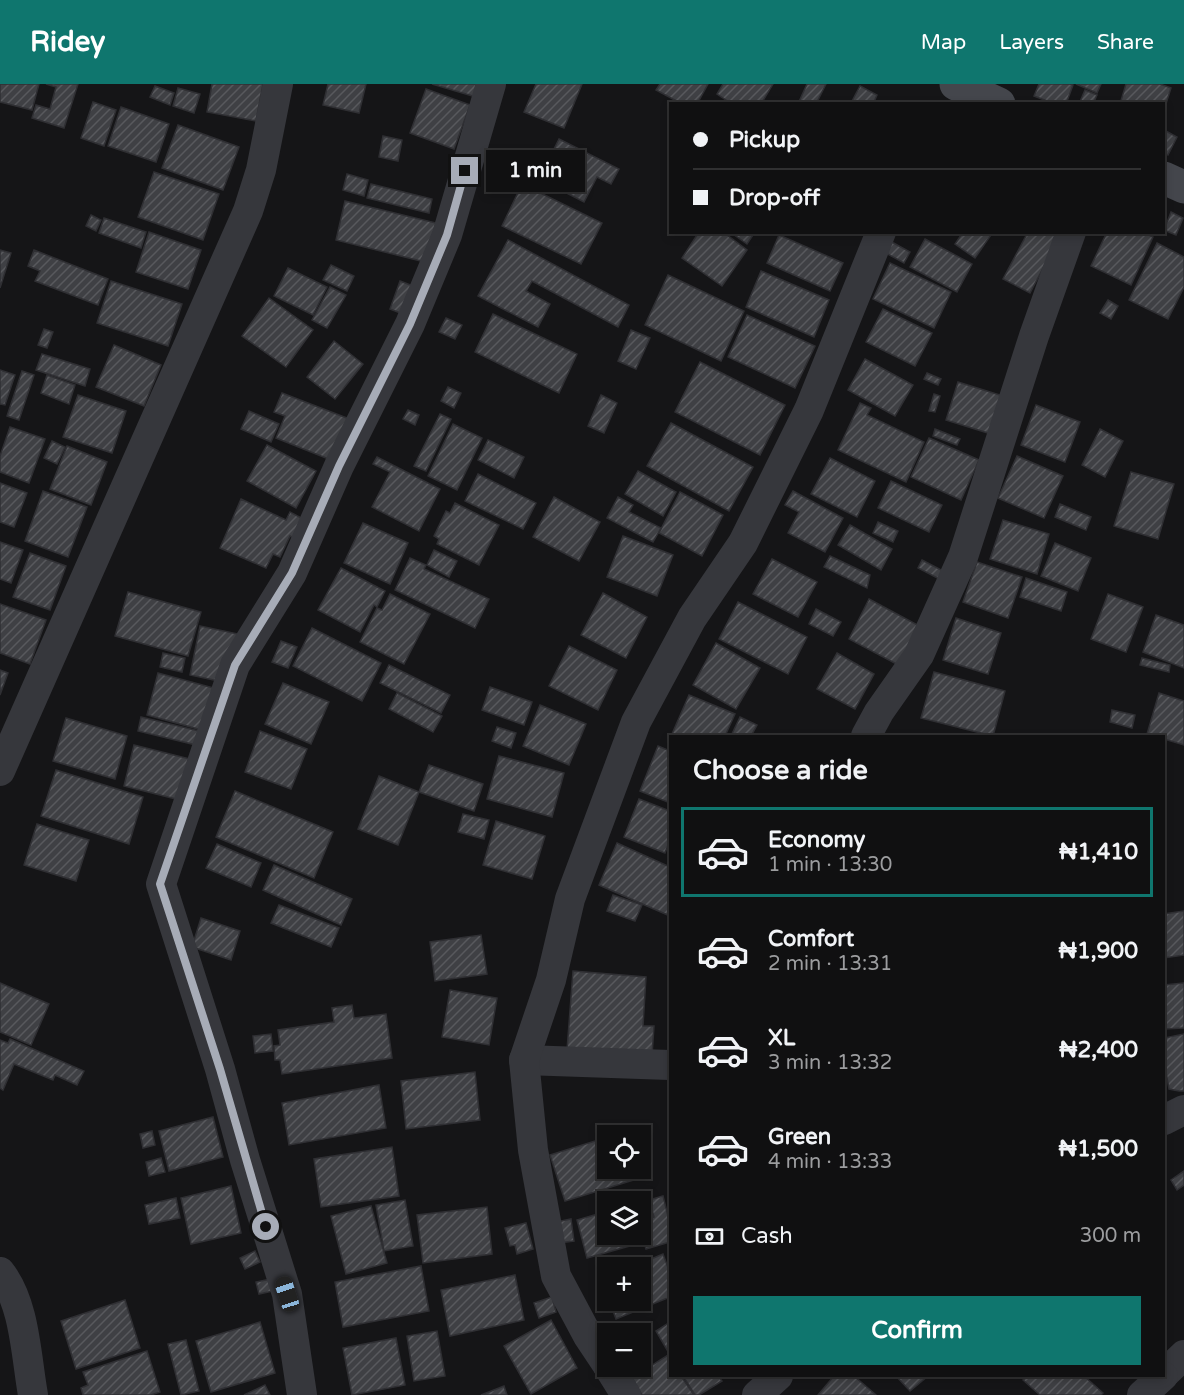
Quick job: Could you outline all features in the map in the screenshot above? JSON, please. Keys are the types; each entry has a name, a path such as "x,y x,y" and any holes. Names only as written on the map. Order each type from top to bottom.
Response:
{"street":[{"path":"0,771 248,211 261,170 278,84"},
{"path":"302,1395 287,1294 245,1160 220,1069 160,884 235,665 292,573 339,466 410,324 447,235 492,84"},
{"path":"965,90 994,102"},
{"path":"1165,178 1184,187"},
{"path":"597,1350 556,1276 533,1150 524,1060 550,980 570,899 636,722 692,618 743,543 809,410 880,234"},
{"path":"867,735 879,712 919,655 963,557 1034,336 1070,234"},
{"path":"524,1060 669,1065"},
{"path":"1165,1120 1184,1110"},
{"path":"0,1272 10,1284 20,1314 33,1395"},
{"path":"1165,1373 1184,1356"},
{"path":"615,1377 626,1395"},
{"path":"757,1395 777,1377"},
{"path":"1142,1395 1161,1377"}],"building":[{"path":"0,84 39,84 32,110 0,102"},
{"path":"46,84 78,84 64,128 32,118 36,105 50,109 56,87"},
{"path":"212,84 263,84 256,121 207,112"},
{"path":"328,84 366,84 359,113 323,105"},
{"path":"432,84 479,84 476,97"},
{"path":"536,84 582,84 564,128 524,112"},
{"path":"660,84 708,84 698,102 678,102 656,90"},
{"path":"723,84 773,84 762,102 729,102 717,94"},
{"path":"807,84 826,84 817,102 799,102"},
{"path":"1039,84 1073,85 1067,102 1050,102 1034,96"},
{"path":"1076,84 1101,84 1097,93"},
{"path":"1126,84 1160,84 1171,88 1165,107 1165,102 1121,102"},
{"path":"155,86 174,93 170,105 150,97"},
{"path":"860,86 877,95 874,102 852,102"},
{"path":"178,88 200,94 194,113 173,106"},
{"path":"426,89 470,105 454,149 410,133"},
{"path":"1085,90 1097,95 1094,102 1080,102"},
{"path":"93,102 116,110 104,146 81,138"},
{"path":"121,107 169,124 156,162 108,146"},
{"path":"178,125 239,147 223,190 162,168"},
{"path":"1165,131 1177,137 1168,155 1165,154"},
{"path":"383,136 402,140 398,161 379,157"},
{"path":"559,139 619,169 611,184 597,177 584,202 539,179"},
{"path":"154,172 219,194 203,240 138,217"},
{"path":"347,174 368,180 364,196 343,190"},
{"path":"371,184 432,199 429,213 367,198"},
{"path":"522,184 602,223 581,264 502,226"},
{"path":"345,201 436,223 425,262 336,240"},
{"path":"1171,212 1183,218 1176,235 1165,230"},
{"path":"91,215 101,220 96,231 86,226"},
{"path":"104,218 146,232 141,248 99,233"},
{"path":"149,232 201,250 188,289 136,272"},
{"path":"698,234 726,234 747,250 722,286 682,258"},
{"path":"733,234 754,234 747,244"},
{"path":"962,234 992,234 975,258 955,244"},
{"path":"1027,234 1061,234 1030,293 1003,279"},
{"path":"1106,234 1147,234 1153,237 1131,285 1091,266"},
{"path":"779,235 843,263 830,291 767,263"},
{"path":"925,239 972,264 957,292 910,267"},
{"path":"508,240 629,305 618,327 532,281 526,291 550,304 538,327 478,296"},
{"path":"890,241 910,252 904,263 884,252"},
{"path":"1157,243 1184,257 1184,287 1168,319 1129,300"},
{"path":"0,250 11,253 0,288"},
{"path":"34,250 108,279 98,305 35,281 40,271 28,266"},
{"path":"890,263 951,292 934,328 873,299"},
{"path":"331,265 354,276 347,291 323,280"},
{"path":"288,268 327,287 313,315 274,296"},
{"path":"761,271 829,300 814,337 746,307"},
{"path":"668,275 744,311 721,361 645,325"},
{"path":"111,281 182,304 168,346 97,323"},
{"path":"400,281 413,286 403,314 390,309"},
{"path":"330,287 346,295 327,328 312,320"},
{"path":"269,298 313,330 286,367 242,336"},
{"path":"1108,300 1118,306 1111,319 1100,313"},
{"path":"883,309 932,333 915,366 866,342"},
{"path":"493,314 577,354 559,393 475,352"},
{"path":"747,315 815,346 795,388 728,357"},
{"path":"446,318 462,325 455,339 439,332"},
{"path":"44,329 53,332 47,348 38,345"},
{"path":"631,330 650,338 636,369 618,361"},
{"path":"334,341 363,364 335,399 307,377"},
{"path":"114,345 161,365 144,406 96,387"},
{"path":"42,354 90,369 85,386 36,370"},
{"path":"865,359 913,385 895,416 848,390"},
{"path":"700,362 785,405 760,455 675,412"},
{"path":"0,370 15,375 5,405 0,404"},
{"path":"22,371 34,375 19,420 7,416"},
{"path":"927,373 941,379 938,385 924,379"},
{"path":"47,375 75,385 69,404 41,393"},
{"path":"958,382 1003,396 991,434 946,420"},
{"path":"448,387 461,393 454,408 441,401"},
{"path":"282,393 352,420 336,462 276,438 285,416 274,412"},
{"path":"934,394 940,396 935,412 929,411"},
{"path":"78,395 126,411 112,453 63,437"},
{"path":"601,395 617,403 604,433 588,426"},
{"path":"860,403 871,408 867,415 924,442 906,482 838,450"},
{"path":"1036,405 1080,422 1065,462 1021,445"},
{"path":"408,410 419,415 415,425 403,419"},
{"path":"249,411 279,424 271,442 241,429"},
{"path":"440,414 451,419 426,471 414,466"},
{"path":"671,423 753,467 729,511 647,466"},
{"path":"453,424 482,438 457,490 428,476"},
{"path":"10,427 45,439 29,483 0,472 0,456"},
{"path":"935,429 960,439 957,445 933,436"},
{"path":"1100,429 1123,441 1105,477 1082,465"},
{"path":"929,438 979,460 961,500 911,477"},
{"path":"488,440 524,457 514,478 478,460"},
{"path":"52,441 65,447 57,464 44,458"},
{"path":"267,445 316,471 296,508 247,481"},
{"path":"67,446 107,462 91,505 50,489"},
{"path":"1017,456 1063,476 1044,518 998,498"},
{"path":"377,457 440,489 419,531 372,507 390,472 373,464"},
{"path":"830,458 875,481 857,517 811,494"},
{"path":"638,471 676,492 663,516 625,494"},
{"path":"1131,472 1174,484 1158,539 1114,526"},
{"path":"478,474 536,503 523,529 465,501"},
{"path":"891,481 942,505 929,532 878,508"},
{"path":"0,483 27,493 14,527 0,522"},
{"path":"43,491 87,507 68,557 25,541"},
{"path":"793,491 843,518 825,552 788,533 799,512 785,505"},
{"path":"680,492 723,515 702,556 659,533"},
{"path":"554,497 600,522 579,561 533,537"},
{"path":"618,497 633,505 629,512 661,528 653,542 607,518"},
{"path":"241,499 286,520 290,512 309,522 301,541 290,536 280,557 273,554 266,568 220,548"},
{"path":"455,503 499,525 479,565 437,544 439,539 434,536 446,511 450,513"},
{"path":"1060,504 1091,517 1086,530 1055,517"},
{"path":"1003,520 1049,534 1037,574 990,559"},
{"path":"878,522 898,531 893,542 873,533"},
{"path":"363,523 408,543 390,584 344,563"},
{"path":"850,525 892,549 881,570 838,545"},
{"path":"623,536 673,555 657,596 607,577"},
{"path":"0,542 23,550 11,583 0,579"},
{"path":"1055,543 1091,558 1078,591 1041,576"},
{"path":"434,550 457,561 449,577 427,565"},
{"path":"30,553 66,566 50,610 13,597"},
{"path":"830,556 870,575 867,588 824,567"},
{"path":"410,558 426,565 424,569 489,599 475,628 395,590"},
{"path":"772,559 817,582 798,617 753,594"},
{"path":"922,560 949,574 945,582 918,568"},
{"path":"977,562 1022,577 1008,618 963,602"},
{"path":"341,568 385,591 377,607 374,605 360,632 318,610"},
{"path":"1026,578 1067,592 1061,611 1020,597"},
{"path":"128,592 201,612 188,656 115,636"},
{"path":"603,593 647,617 626,658 581,635"},
{"path":"390,594 430,614 404,664 360,642 377,608 382,610"},
{"path":"1108,594 1143,607 1126,652 1091,639"},
{"path":"869,599 925,629 904,668 849,639"},
{"path":"738,602 807,637 788,674 719,639"},
{"path":"0,604 46,620 30,664 0,653"},
{"path":"816,609 841,622 833,636 809,624"},
{"path":"1156,615 1184,625 1184,668 1143,652"},
{"path":"956,618 1001,633 988,674 943,660"},
{"path":"200,626 238,634 228,683 190,675"},
{"path":"312,628 381,663 362,701 293,666"},
{"path":"281,641 297,647 288,668 272,662"},
{"path":"716,643 760,668 736,709 693,685"},
{"path":"569,646 617,670 598,710 549,686"},
{"path":"163,653 185,658 182,672 160,667"},
{"path":"837,653 874,674 855,709 817,689"},
{"path":"1142,658 1170,665 1169,672 1140,665"},
{"path":"389,665 450,695 441,713 380,683"},
{"path":"0,670 8,673 0,695"},
{"path":"934,672 1005,691 993,735 921,718"},
{"path":"158,673 221,690 209,732 147,715"},
{"path":"283,683 329,702 311,744 265,724"},
{"path":"490,687 532,702 524,725 482,710"},
{"path":"397,693 442,716 433,732 389,709"},
{"path":"1159,693 1184,701 1184,745 1165,739 1165,735 1147,734"},
{"path":"689,695 735,714 725,735 672,734"},
{"path":"540,705 586,724 569,765 523,746"},
{"path":"1112,710 1135,715 1132,728 1110,722"},
{"path":"141,717 199,731 196,745 138,731"},
{"path":"740,717 757,725 752,735 731,735"},
{"path":"66,718 127,736 115,779 53,761"},
{"path":"497,727 516,733 511,748 492,741"},
{"path":"260,731 307,749 291,789 245,772"},
{"path":"134,745 190,759 180,800 124,786"},
{"path":"658,746 669,751 669,803 640,791"},
{"path":"499,756 564,773 552,817 487,799"},
{"path":"429,765 483,784 474,811 419,792"},
{"path":"56,770 143,797 129,844 41,816"},
{"path":"379,776 419,792 398,845 358,829"},
{"path":"235,791 333,832 314,878 216,837"},
{"path":"639,799 669,811 669,843 665,853 624,837"},
{"path":"463,814 489,820 484,839 458,832"},
{"path":"496,821 545,836 532,879 483,865"},
{"path":"37,824 89,840 76,881 24,865"},
{"path":"617,843 669,867 669,916 599,885"},
{"path":"217,844 261,863 251,887 206,868"},
{"path":"274,865 352,899 341,925 263,890"},
{"path":"613,895 642,905 635,921 607,911"},
{"path":"279,905 339,928 331,947 271,923"},
{"path":"1184,911 1184,955 1165,958 1165,914"},
{"path":"201,918 240,931 231,960 192,947"},
{"path":"481,935 487,974 435,981 430,942"},
{"path":"573,971 646,977 643,1026 654,1026 652,1056 567,1050"},
{"path":"0,983 49,1004 31,1045 0,1032"},
{"path":"1184,983 1184,1028 1165,1029 1165,985"},
{"path":"450,990 497,998 489,1045 442,1037"},
{"path":"352,1005 354,1018 386,1014 392,1058 282,1074 280,1060 275,1060 274,1046 280,1045 278,1030 334,1022 332,1008"},
{"path":"271,1034 273,1051 255,1053 253,1036"},
{"path":"1184,1034 1184,1091 1169,1089 1165,1067 1165,1038"},
{"path":"10,1039 84,1071 77,1085 55,1075 53,1080 14,1064 3,1090 0,1088 0,1040 8,1043"},
{"path":"475,1072 480,1120 406,1129 401,1081"},
{"path":"379,1085 386,1128 289,1145 282,1103"},
{"path":"213,1117 223,1157 169,1171 159,1131"},
{"path":"152,1131 155,1145 143,1148 140,1134"},
{"path":"597,1140 597,1179 637,1179 565,1201 550,1155"},
{"path":"392,1147 399,1196 321,1207 314,1159"},
{"path":"161,1158 165,1172 149,1176 146,1162"},
{"path":"1184,1171 1184,1185 1177,1190 1171,1180"},
{"path":"231,1186 241,1233 191,1244 181,1198"},
{"path":"663,1196 669,1220 669,1242 646,1249 645,1245 651,1245 651,1218 654,1217 651,1199"},
{"path":"176,1198 180,1218 149,1224 145,1205"},
{"path":"405,1200 413,1246 384,1251 376,1205"},
{"path":"371,1206 387,1263 346,1274 331,1216"},
{"path":"487,1207 492,1254 423,1263 417,1215"},
{"path":"597,1214 597,1245 633,1245 587,1258 577,1220"},
{"path":"571,1219 574,1241 559,1243 556,1222"},
{"path":"526,1223 533,1249 517,1254 515,1245 510,1246 505,1228"},
{"path":"255,1251 260,1262 245,1269 240,1258"},
{"path":"663,1254 669,1270 669,1297 651,1305 651,1259"},
{"path":"421,1266 429,1311 343,1327 335,1282"},
{"path":"515,1275 524,1320 450,1336 441,1290"},
{"path":"271,1279 273,1291 259,1294 256,1282"},
{"path":"552,1297 556,1312 539,1318 534,1303"},
{"path":"125,1300 140,1348 76,1369 61,1321"},
{"path":"613,1311 636,1311 616,1319"},
{"path":"551,1320 577,1368 531,1394 504,1346"},
{"path":"260,1322 275,1373 211,1392 196,1341"},
{"path":"669,1323 669,1353 656,1331"},
{"path":"437,1331 445,1376 414,1381 407,1336"},
{"path":"396,1338 405,1385 352,1395 343,1348"},
{"path":"186,1340 199,1391 181,1395 168,1344"},
{"path":"147,1351 160,1392 151,1395 83,1395 81,1388 88,1385 83,1372"},
{"path":"668,1355 669,1377 682,1377 694,1395 642,1395 632,1378 651,1377 651,1366"},
{"path":"684,1377 719,1377 722,1381 699,1395 695,1395"},
{"path":"833,1377 855,1377 876,1395 818,1395"},
{"path":"897,1377 927,1377 910,1391"},
{"path":"1026,1377 1085,1377 1103,1393 1101,1395 1040,1395 1023,1380"},
{"path":"265,1385 270,1395 244,1395"},
{"path":"504,1386 507,1395 481,1395"}],"route":[{"path":"266,1227 220,1069 160,884 235,665 292,573 339,466 410,324 447,235 465,171"}]}
